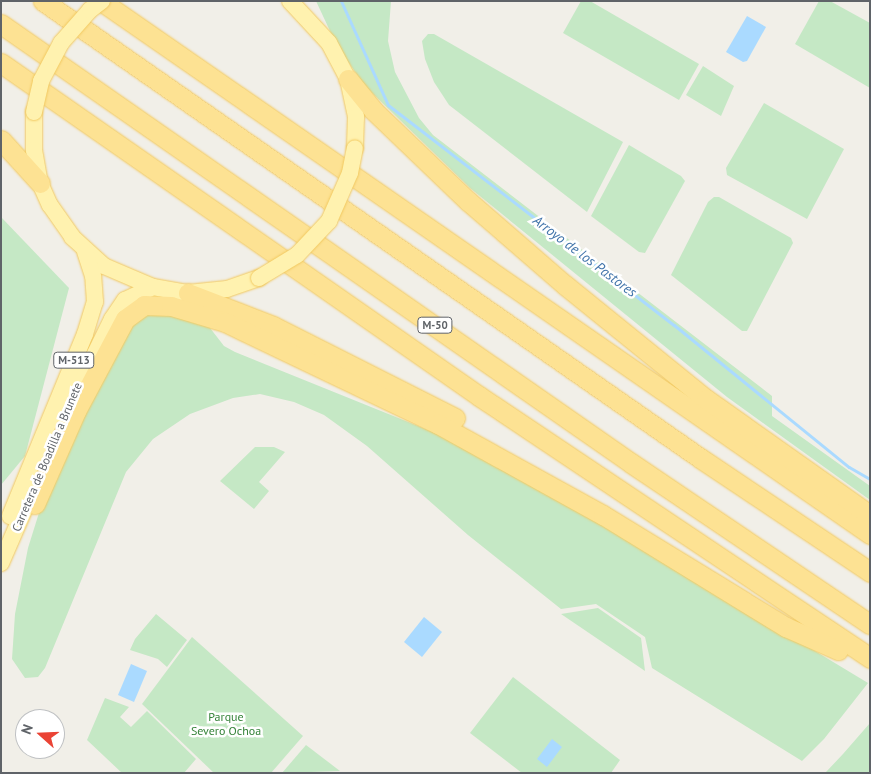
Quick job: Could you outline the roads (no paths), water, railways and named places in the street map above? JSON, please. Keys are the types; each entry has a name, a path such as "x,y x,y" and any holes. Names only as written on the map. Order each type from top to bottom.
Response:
{"highway":[{"path":"43,1 692,452 870,572"},
{"path":"102,1 870,534"},
{"name":"M-50","path":"1,24 639,468 870,624"},
{"path":"1,63 479,396 870,658"},
{"path":"348,79 373,110 468,201 565,285 706,399 870,515"},
{"path":"1,140 40,183"},
{"path":"188,293 273,326 518,452 838,650 870,667"},
{"path":"35,504 76,411 125,319 144,304 171,306 225,322 438,424 603,515 786,627 838,650"}],"main road":[{"name":"M-513","path":"102,1 90,10 60,43 41,81 34,112 34,150 40,183 59,220 85,250 123,276 153,287 188,293 227,289 259,278 297,255 329,221 350,172 355,148 356,117 348,79 329,43 306,9 290,1"},
{"name":"Carretera de Boadilla a Brunete","path":"1,538 85,334 95,302 93,276 85,250"},
{"name":"Carretera de Boadilla a Brunete","path":"1,564 85,369 112,319 125,300 153,287"}],"water":[{"path":"747,16 766,27 747,61 743,62 726,52"},
{"path":"424,617 442,632 422,657 404,642"},
{"path":"131,664 147,671 134,702 118,695"},
{"path":"552,739 562,747 547,767 537,759"}],"waterway":[{"name":"Arroyo de los Pastores","path":"341,1 388,105 674,325 849,467 870,479"}],"park label":[{"name":"Parque Severo Ochoa","path":"226,724"}]}
